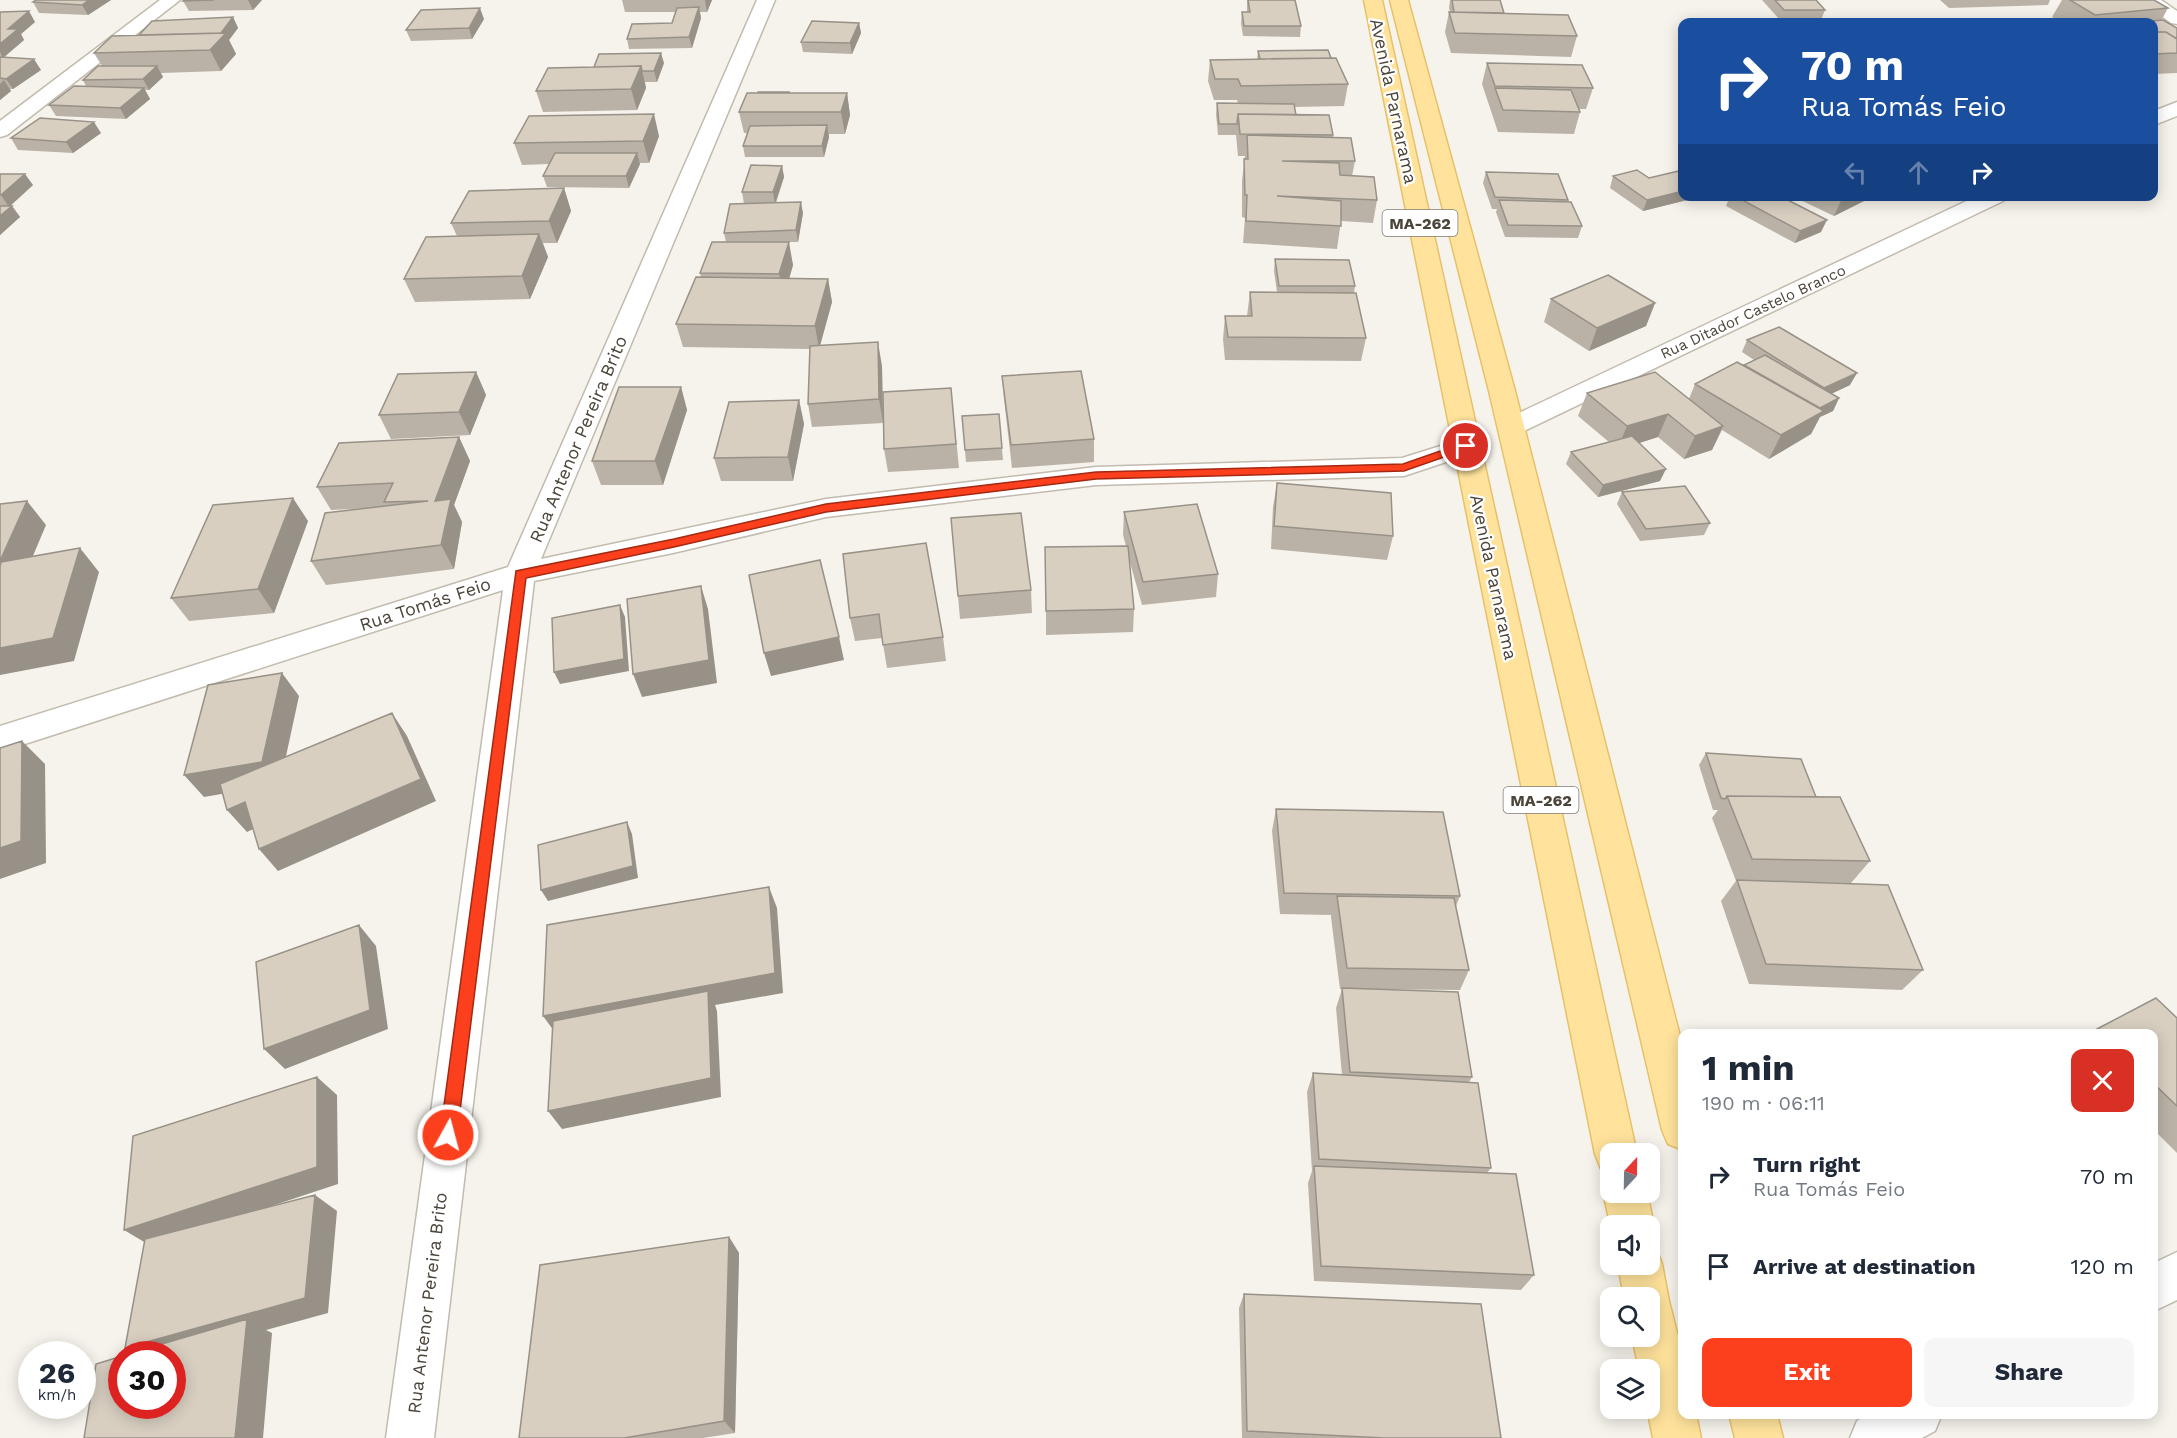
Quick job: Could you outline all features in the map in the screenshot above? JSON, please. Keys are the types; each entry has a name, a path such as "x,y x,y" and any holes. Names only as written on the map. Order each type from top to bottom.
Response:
{"main road":[{"name":"Avenida Parnarama","path":"1373,0 1614,1143"},
{"name":"Avenida Parnarama","path":"1399,0 1502,391 1678,1110"},
{"path":"1455,394 1502,391"},
{"path":"1658,1347 1677,1438"},
{"path":"1754,1419 1759,1438"}],"street":[{"path":"0,131 171,0"},
{"name":"Rua Antenor Pereira Brito","path":"410,1438 520,574 766,0"},
{"path":"2149,0 2177,19"},
{"path":"2158,117 2177,108"},
{"name":"Rua Ditador Castelo Branco","path":"1510,427 1985,201"},
{"name":"Rua Tomás Feio","path":"0,739 520,574 674,543 826,508 1096,476 1404,467 1466,446"},
{"path":"2158,1285 2177,1275"},
{"path":"1874,1438 1909,1419"}],"building":[{"path":"36,0 89,0 82,5 33,2"},
{"path":"1248,0 1295,0 1301,26 1244,26 1242,12 1250,12"},
{"path":"1452,0 1500,0 1504,13 1454,12"},
{"path":"1775,0 1816,0 1825,10 1784,10"},
{"path":"2070,0 2154,0 2168,8 2095,15"},
{"path":"699,7 689,37 627,39 632,24 672,23 677,8"},
{"path":"480,8 469,28 406,30 421,10"},
{"path":"29,11 8,29 18,29 0,44 0,12"},
{"path":"1449,12 1568,15 1577,36 1455,33"},
{"path":"233,17 221,33 139,35 152,21"},
{"path":"2158,20 2163,20 2177,28 2177,37 2166,32 2158,32"},
{"path":"812,21 859,23 850,43 801,42"},
{"path":"2158,32 2166,32 2177,39 2177,53 2158,54"},
{"path":"226,33 210,50 94,53 112,36"},
{"path":"1328,50 1331,58 1260,59 1258,51"},
{"path":"661,53 654,71 642,71 641,66 594,67 599,54"},
{"path":"0,57 34,59 6,79 0,78"},
{"path":"1336,58 1348,84 1241,86 1238,79 1215,79 1210,60"},
{"path":"1487,63 1582,65 1593,88 1495,86"},
{"path":"98,66 157,66 143,79 83,80"},
{"path":"641,66 631,89 536,91 548,68"},
{"path":"74,86 144,88 120,108 49,105"},
{"path":"1495,88 1571,90 1580,112 1503,110"},
{"path":"747,93 847,93 841,112 739,112"},
{"path":"1217,103 1294,104 1296,115 1238,114 1237,124 1219,124"},
{"path":"654,114 643,141 514,143 529,116"},
{"path":"1238,114 1329,115 1333,135 1240,134"},
{"path":"40,118 94,122 66,142 11,138"},
{"path":"827,125 822,146 743,146 750,126"},
{"path":"1247,135 1351,138 1355,161 1282,161 1339,163 1340,175 1374,177 1377,200 1277,196 1341,201 1341,226 1246,221 1247,195 1245,195 1244,159 1248,159"},
{"path":"555,153 637,153 626,176 543,176"},
{"path":"751,165 782,166 773,192 742,192"},
{"path":"1637,170 1649,178 1678,171 1678,192 1647,200 1613,176"},
{"path":"1486,172 1558,174 1568,200 1495,197"},
{"path":"0,174 25,174 0,195"},
{"path":"564,188 549,221 451,223 469,191"},
{"path":"1499,200 1571,202 1582,226 1508,225"},
{"path":"1744,201 1790,201 1827,220 1800,231"},
{"path":"801,202 796,230 724,233 730,204"},
{"path":"0,206 12,206 0,216"},
{"path":"539,234 522,276 404,279 426,237"},
{"path":"712,242 789,242 779,274 700,273"},
{"path":"1275,259 1349,260 1355,286 1279,286"},
{"path":"1608,275 1655,303 1597,328 1551,299"},
{"path":"696,277 828,279 815,326 676,324"},
{"path":"1250,292 1356,293 1366,338 1228,337 1225,316 1252,316"},
{"path":"1779,327 1857,373 1824,388 1747,340"},
{"path":"878,342 879,399 808,404 810,346"},
{"path":"1765,355 1839,398 1820,408 1744,365"},
{"path":"1737,362 1824,411 1781,435 1695,384"},
{"path":"1081,371 1094,439 1011,445 1002,376"},
{"path":"476,372 459,412 379,415 398,374"},
{"path":"1655,372 1723,426 1695,436 1668,414 1627,426 1587,393"},
{"path":"619,387 681,387 655,461 592,461"},
{"path":"951,388 956,444 884,449 883,392"},
{"path":"799,400 788,457 714,458 729,402"},
{"path":"999,414 1002,448 965,450 962,416"},
{"path":"1632,436 1666,469 1603,485 1571,452"},
{"path":"459,437 435,501 451,499 441,545 311,561 325,513 428,501 384,502 393,483 317,487 339,443"},
{"path":"1277,483 1391,493 1393,536 1274,526"},
{"path":"1685,486 1710,523 1646,529 1622,492"},
{"path":"293,498 258,589 171,598 213,505"},
{"path":"27,501 0,561 0,504"},
{"path":"1197,504 1218,574 1143,582 1124,512"},
{"path":"1021,513 1031,590 958,596 951,518"},
{"path":"926,543 943,637 883,645 879,614 850,618 843,554"},
{"path":"1128,546 1134,609 1046,611 1045,547"},
{"path":"80,548 53,638 0,648 1,562"},
{"path":"820,560 839,637 764,653 749,575"},
{"path":"701,586 709,660 633,674 627,599"},
{"path":"620,605 624,659 554,672 552,618"},
{"path":"282,673 262,762 184,775 208,685"},
{"path":"392,713 421,779 259,849 245,802 227,810 220,784"},
{"path":"22,741 21,841 0,848 0,748"},
{"path":"1706,753 1801,759 1816,797 1727,796 1725,799 1721,798"},
{"path":"1727,796 1840,797 1870,861 1752,859"},
{"path":"1276,809 1443,812 1460,896 1284,893"},
{"path":"627,822 633,866 541,890 538,845"},
{"path":"1737,880 1888,885 1923,970 1766,964"},
{"path":"769,887 775,973 543,1016 547,925"},
{"path":"1337,896 1454,898 1469,970 1347,968"},
{"path":"359,925 370,1010 264,1049 256,962"},
{"path":"1342,988 1458,992 1472,1077 1350,1072"},
{"path":"708,991 711,1078 548,1111 553,1021"},
{"path":"2156,998 2177,1018 2177,1106 2158,1088 2158,1029 2097,1029"},
{"path":"1313,1073 1478,1083 1491,1168 1319,1159"},
{"path":"317,1077 317,1167 124,1230 133,1136"},
{"path":"1314,1166 1516,1174 1534,1275 1321,1266"},
{"path":"315,1195 305,1298 150,1341 126,1341 145,1239"},
{"path":"729,1237 724,1421 624,1438 519,1438 540,1265"},
{"path":"1244,1294 1481,1304 1501,1438 1384,1438 1247,1431"},
{"path":"247,1319 235,1438 84,1438 87,1419 96,1419 96,1364 108,1360 108,1419 186,1419 186,1341 172,1341"}],"route":[{"path":"448,1135 520,574 674,543 826,508 1096,476 1404,467 1466,446"}]}
